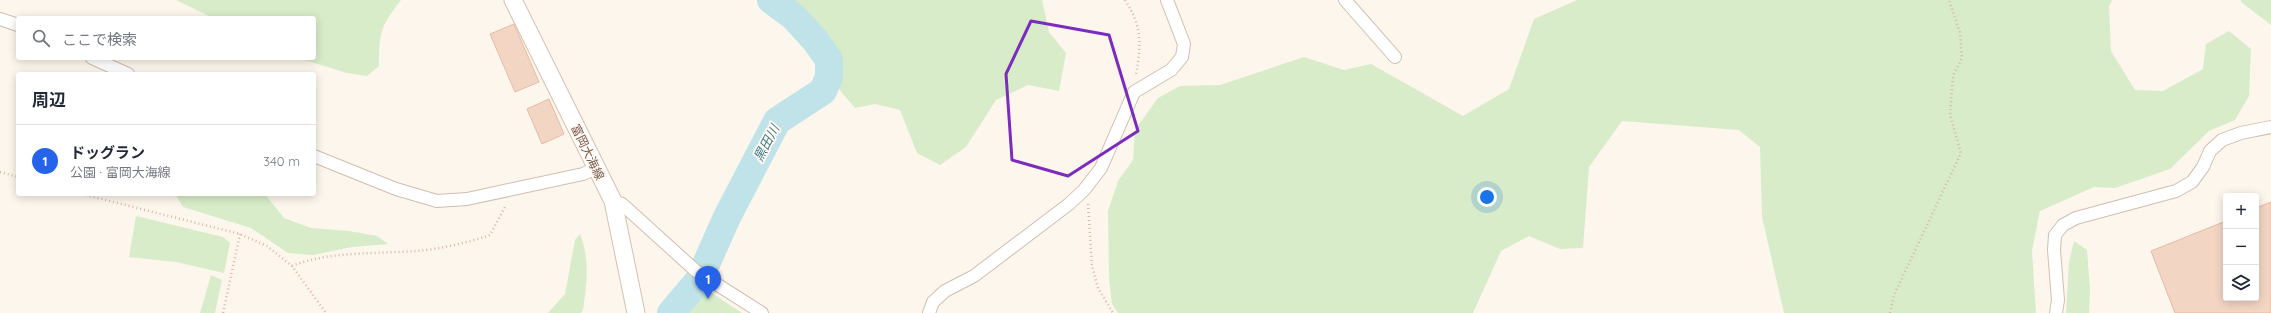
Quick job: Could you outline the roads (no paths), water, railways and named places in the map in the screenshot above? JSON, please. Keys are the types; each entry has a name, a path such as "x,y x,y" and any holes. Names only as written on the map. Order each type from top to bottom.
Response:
{"main road":[{"name":"富岡大海線","path":"513,0 613,201 636,313"}],"street":[{"path":"929,313 933,302 945,291 974,276 999,259 1084,190 1102,168 1134,92 1171,70 1182,57 1184,44 1167,0"},
{"path":"1345,0 1395,57"},
{"path":"0,19 16,25"},
{"path":"96,60 124,72"},
{"path":"2056,313 2058,300 2055,235 2063,225 2076,218 2176,191 2192,182 2203,167 2210,151 2222,140 2241,133 2271,127"},
{"path":"316,157 396,189 437,200 466,199 583,174 596,168"},
{"path":"613,201 622,204 696,271 762,313"}],"waterway":[{"name":"黒田川","path":"671,313 699,280 727,217 777,121 823,91 829,77 829,60 815,40 794,17 771,0"}],"place":[{"name":"ドッグラン","path":"708,299"}]}
